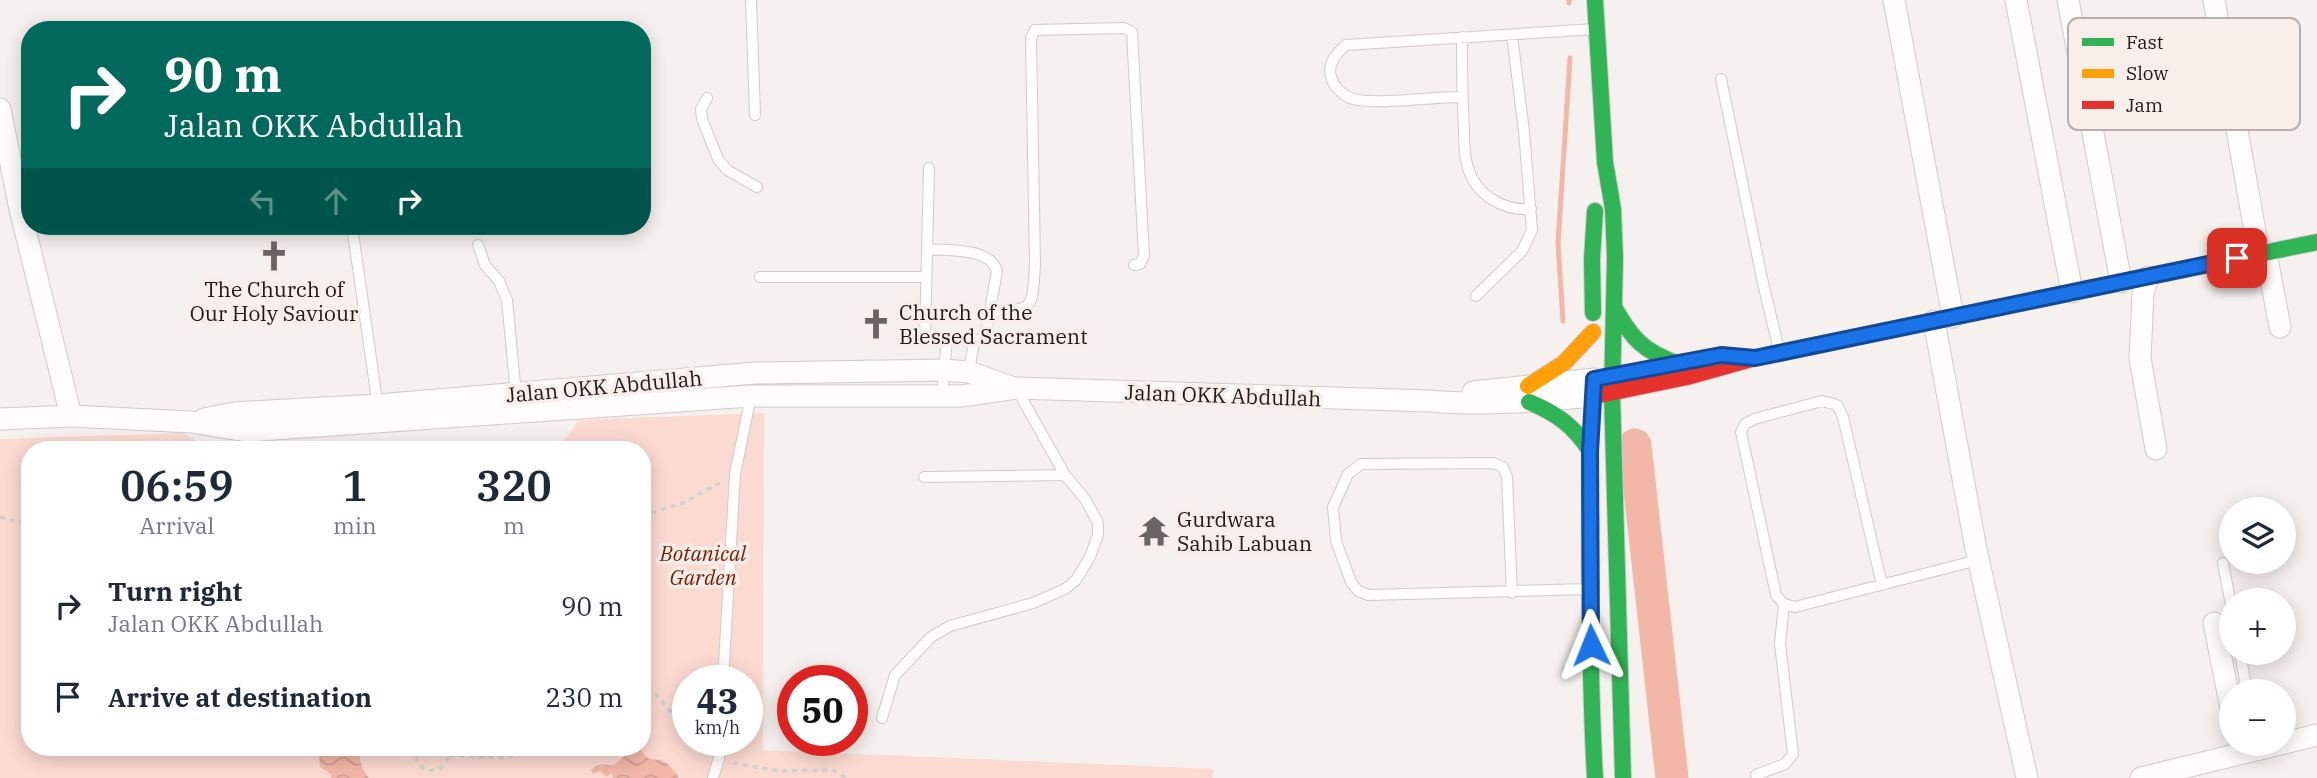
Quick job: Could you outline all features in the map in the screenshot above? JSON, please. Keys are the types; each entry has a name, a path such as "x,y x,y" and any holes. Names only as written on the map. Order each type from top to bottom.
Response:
{"main road":[{"path":"1595,0 1605,162 1613,209 1614,307 1600,378 1590,451 1591,717 1595,778"},
{"path":"1605,162 1595,211 1592,259 1593,332 1615,446 1623,778"},
{"name":"Jalan OKK Abdullah","path":"1600,378 1671,380 1780,352 2317,242"},
{"path":"1614,307 1633,340 1643,349 1654,356 1678,364"},
{"path":"1590,451 1578,432 1529,394 1570,360 1593,332"},
{"name":"Jalan OKK Abdullah","path":"1600,378 1721,355 1755,358"},
{"path":"1615,446 1634,412 1671,380"}],"street":[{"path":"1894,0 1944,319 1978,560 2027,778"},
{"path":"2016,0 2072,292"},
{"path":"2068,0 2071,18"},
{"path":"2214,0 2217,18"},
{"path":"0,109 21,212"},
{"path":"2092,130 2121,282"},
{"path":"2239,130 2280,327"},
{"path":"26,235 71,416"},
{"path":"2148,277 2143,293 2140,358 2156,449"},
{"name":"Jalan OKK Abdullah","path":"516,404 755,373 943,370 969,372 1016,388"},
{"name":"Jalan OKK Abdullah","path":"0,419 71,416 191,422 234,413 379,414 516,404 751,396 962,396 1016,388 1472,404 1600,378"},
{"path":"2214,623 2225,679"},
{"path":"2296,739 2317,735"},
{"path":"2141,778 2232,759"}],"lane":[{"path":"751,0 755,115"},
{"path":"989,312 1026,308 1033,290 1035,264 1031,38 1035,30 1125,28 1132,32 1144,256 1140,264 1134,265"},
{"path":"1462,97 1366,101 1348,97 1335,87 1329,74 1332,61 1346,45 1597,29"},
{"path":"1476,296 1522,251 1532,230 1524,131 1512,35"},
{"path":"1462,37 1465,155 1473,180 1492,200 1516,210 1531,208"},
{"path":"1721,79 1780,352"},
{"path":"707,98 701,109 702,119 718,159 727,170 757,187"},
{"path":"927,249 977,254 992,260 997,271 985,338 974,341 925,338 926,277 929,168"},
{"path":"353,235 379,414"},
{"path":"478,245 485,265 499,281 507,300 516,404"},
{"path":"760,277 926,277"},
{"path":"942,395 947,339"},
{"path":"969,372 974,341"},
{"path":"882,718 895,676 931,637 950,626 1033,603 1065,589 1076,580 1090,557 1098,535 1098,523 1085,499 1065,475 1016,388"},
{"path":"724,665 736,474 751,396"},
{"path":"1882,585 1843,417 1837,405 1822,401 1754,419 1745,424 1741,432 1776,595 1784,604 1795,607 1882,585 1978,560"},
{"path":"1512,593 1507,477 1503,467 1493,463 1361,464 1348,474 1333,507 1336,541 1351,582 1358,591 1368,594 1512,593 1590,589"},
{"path":"924,477 1065,475"},
{"path":"1756,775 1789,762 1793,754 1780,644 1784,604"},
{"path":"713,778 719,758"}],"path":[{"path":"651,513 685,502 736,474"},
{"path":"0,517 21,523"},
{"path":"651,689 672,713"},
{"path":"415,756 416,763 431,772 442,769 449,756"},
{"path":"467,756 512,756"},
{"path":"717,756 745,767 780,771 832,770 847,778"},
{"path":"431,772 432,778"}],"green space":[{"name":"Botanical Garden","path":"764,413 763,750 777,751 777,756 868,754 1213,769 1212,778 0,778 0,439 183,433 196,441 21,441 21,756 651,756 651,441 564,441 579,420"}],"water":[{"path":"319,756 360,756 361,764 369,778 331,778 331,774 320,767"},
{"path":"625,756 645,756 665,762 679,778 613,778 612,773 606,777 600,771 593,774 591,770 602,764 614,765"}],"waterway":[{"path":"1563,321 1558,243 1570,58"},
{"path":"1635,445 1672,778"}],"traffic: fast":[{"path":"1595,0 1605,162 1613,209 1615,257 1612,393 1623,778"},
{"path":"1593,313 1595,211"},
{"path":"1895,329 2317,242"},
{"path":"1614,307 1640,343 1678,364"},
{"path":"1594,386 1590,447 1590,577 1595,778"},
{"path":"1529,402 1564,421 1590,451"}],"traffic: slow":[{"path":"1528,386 1564,363 1593,332"}],"traffic: jam":[{"path":"1595,396 1687,377 1755,358 1895,329"}],"place":[{"name":"The Church of Our Holy Saviour","path":"274,256"},
{"name":"Church of the Blessed Sacrament","path":"876,324"},
{"name":"Gurdwara Sahib Labuan","path":"1154,531"}],"route":[{"path":"1591,645 1590,451 1594,379 1721,355 1755,358 2237,258"}]}
